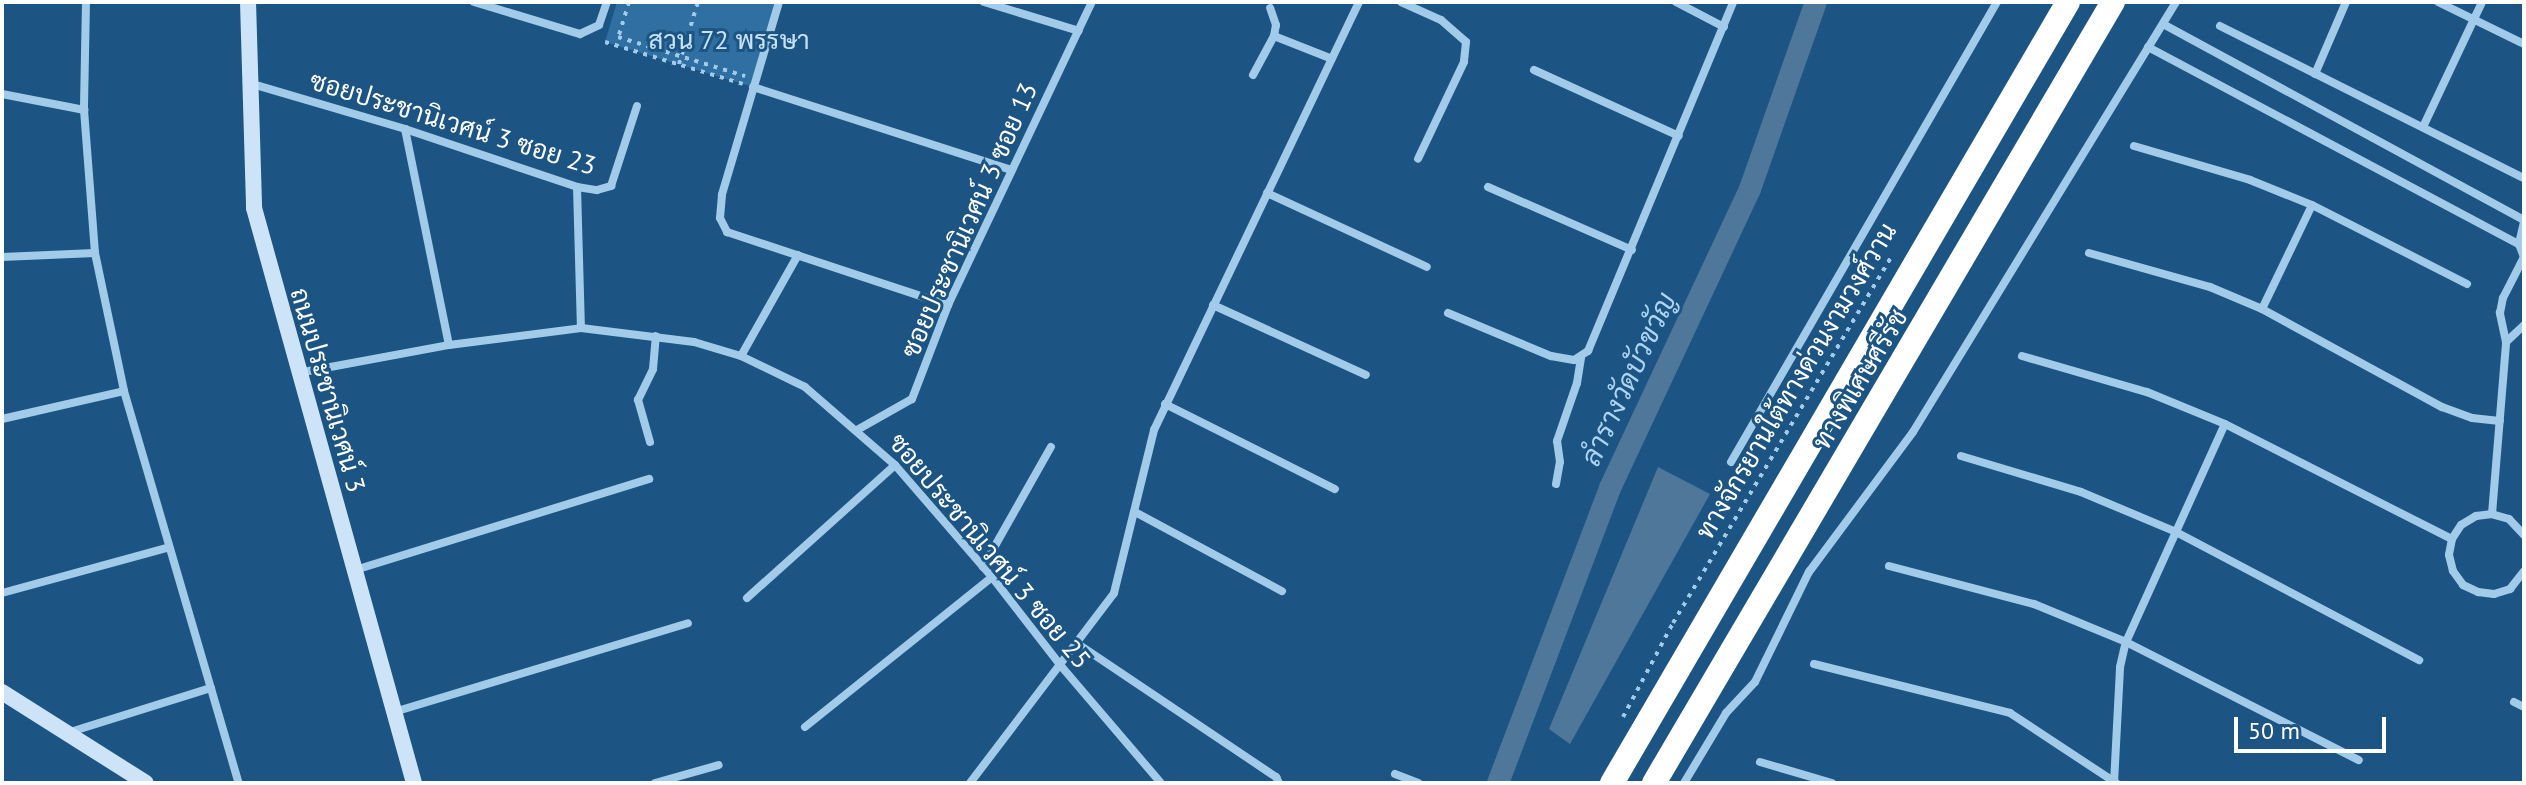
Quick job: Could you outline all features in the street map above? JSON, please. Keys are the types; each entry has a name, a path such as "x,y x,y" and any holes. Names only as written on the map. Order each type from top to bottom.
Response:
{"highway":[{"name":"ทางพิเศษศรีรัช","path":"1612,783 2068,2"},
{"name":"ทางพิเศษศรีรัช","path":"1654,783 2113,2"}],"street":[{"path":"86,2 84,110 95,253 124,391 167,548 239,783"},
{"name":"ถนนประชานิเวศน์ 3","path":"248,2 254,208 414,783"},
{"path":"474,2 580,34 599,25 607,2"},
{"path":"779,2 722,195 720,218 727,232 948,305"},
{"path":"984,2 1079,31"},
{"name":"ซอยประชานิเวศน์ 3 ซอย 13","path":"857,430 912,399 948,305 1092,2"},
{"path":"970,783 1114,593 1148,448 1165,404 1359,2"},
{"path":"1401,2 1441,20 1466,42 1464,62 1418,159"},
{"path":"1676,2 1724,27"},
{"path":"1556,484 1560,462 1557,441 1577,383 1581,357 1588,351 1632,250 1733,2"},
{"path":"1731,462 1997,2"},
{"path":"1684,783 1726,713 1755,682 1809,572 1913,432 2176,2"},
{"path":"2315,74 2346,2"},
{"path":"2438,2 2524,44"},
{"path":"2423,127 2482,2"},
{"path":"1253,75 1274,36 1276,25 1270,8"},
{"path":"2163,24 2524,221 2519,244 2524,257 2503,298 2500,313 2506,342 2492,514"},
{"path":"2220,26 2522,177"},
{"path":"1274,36 1332,59"},
{"path":"2148,47 2519,244"},
{"path":"1534,70 1679,136"},
{"name":"ซอยประชานิเวศน์ 3 ซอย 23","path":"248,83 405,129 577,187 597,190 611,186 637,106"},
{"path":"753,87 1011,170"},
{"path":"2,94 84,110"},
{"path":"405,129 449,345"},
{"path":"2134,146 2250,180 2312,205 2467,284"},
{"path":"577,187 581,328"},
{"path":"1488,187 1632,250"},
{"path":"1267,193 1427,267"},
{"path":"2262,309 2312,205"},
{"path":"2,257 95,253"},
{"path":"2089,253 2210,287 2262,309 2442,407 2472,418 2500,421"},
{"path":"741,356 798,255"},
{"path":"1213,305 1366,375"},
{"path":"1448,313 1551,356 1581,357"},
{"path":"2506,342 2524,325"},
{"name":"ซอยประชานิเวศน์ 3 ซอย 25","path":"298,373 449,345 581,328 694,342 741,356 805,387 895,465 992,577 1061,666 1161,783"},
{"path":"650,442 638,400 653,369 656,336"},
{"path":"2022,356 2147,392 2225,424 2452,539"},
{"path":"2,419 124,391"},
{"path":"1165,404 1335,489"},
{"path":"2115,783 2120,667 2126,642 2225,424"},
{"path":"983,567 1051,447"},
{"path":"1961,456 2081,492 2176,532 2419,660"},
{"path":"747,598 895,465"},
{"path":"354,570 649,479"},
{"path":"1135,512 1282,591"},
{"path":"2524,535 2509,519 2492,514 2469,521 2452,539 2449,555 2453,571 2463,585 2478,592 2494,594 2510,589 2524,571"},
{"path":"2,593 167,548"},
{"path":"1889,566 2023,600 2126,642 2359,760"},
{"path":"805,727 992,577"},
{"path":"394,712 688,623"},
{"path":"1078,644 1276,777 1279,783"},
{"path":"1814,664 2010,713 2115,783"},
{"path":"66,733 211,688"},
{"path":"2,692 146,783"},
{"path":"2514,702 2524,707"},
{"path":"1760,762 1832,783"},
{"path":"655,783 719,765"},
{"path":"1395,774 1418,783"}],"path":[{"path":"618,37 629,2"},
{"path":"679,64 698,2"},
{"path":"750,61 746,76 618,37 605,42 753,87"},
{"name":"ทางจักรยานใต้ทางด่วนงามวงศ์วาน","path":"1616,730 1673,623 1898,245"}],"green space":[{"name":"สวน 72 พรรษา","path":"617,2 779,2 753,87 605,42"}],"shaded area":[{"path":"1658,467 1710,494 1570,744 1549,729"}],"waterway":[{"name":"ลำรางวัดบัวขวัญ","path":"1498,783 1610,488 1750,189 1816,2"}]}
